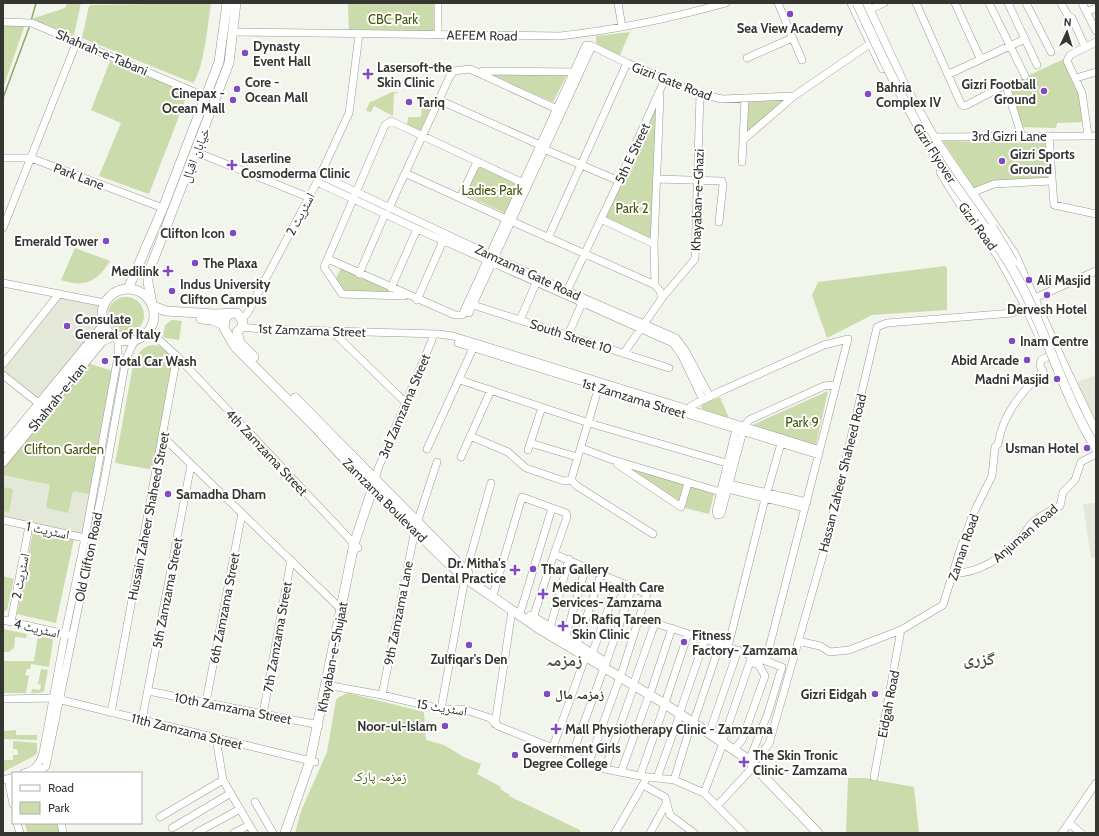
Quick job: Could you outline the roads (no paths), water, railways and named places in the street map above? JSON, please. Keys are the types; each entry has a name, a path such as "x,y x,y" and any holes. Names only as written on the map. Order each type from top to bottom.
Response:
{"main road":[{"name":"خیابان اقبال","path":"128,289 163,208 202,94 219,62 227,3"},
{"name":"خیابان اقبال","path":"153,305 148,282 151,266 196,152 229,62 234,32 236,3"},
{"name":"Gizri Road","path":"852,3 870,42 922,140 965,211 999,256 1025,304 1096,454"},
{"name":"Gizri Flyover","path":"857,3 892,80 910,114 944,168 1017,277 1067,390 1096,448"},
{"name":"Gizri Flyover","path":"863,3 910,104 965,190 1005,246 1019,272 1078,407 1096,434"},
{"name":"Gizri Road","path":"868,7 904,85 933,136 1014,254 1035,298 1062,364 1096,434"},
{"path":"134,277 135,286 142,286 151,266"},
{"path":"153,305 154,318 149,331 135,340 116,337 104,325 102,315 105,303 114,293 128,289 142,293 153,305 166,311 237,313 241,325 231,332 224,326 212,320 162,316 154,318"},
{"path":"224,326 225,318 230,314"},
{"name":"Shahrah-e-Iran","path":"3,462 104,325"},
{"name":"Zamzama Boulevard","path":"241,325 240,343 326,427 376,487"},
{"name":"Zamzama Boulevard","path":"224,326 236,347 466,575 512,610 666,702 724,739 754,761 818,833"},
{"name":"Shahrah-e-Iran","path":"3,448 43,407 102,341 116,337"},
{"name":"Khayaban-e-Shujaat","path":"289,833 312,762 356,546 376,487"},
{"name":"Zamzama Boulevard","path":"466,575 577,645 589,656"},
{"name":"Khayaban-e-Shujaat","path":"285,833 312,762 328,685"},
{"name":"Zamzama Boulevard","path":"694,720 711,728 724,739 737,746 754,761 824,833"}],"street":[{"path":"438,3 438,35"},
{"path":"618,3 622,27"},
{"name":"AEFEM Road","path":"234,32 359,35 560,36 596,32 622,27 690,13 726,3"},
{"path":"778,3 802,60"},
{"path":"868,7 884,3"},
{"path":"916,3 949,74 961,104 964,106 1006,86 1022,136"},
{"path":"955,3 980,58"},
{"path":"989,3 1025,76"},
{"path":"1008,3 1037,64"},
{"path":"1026,3 1051,52"},
{"path":"1061,3 1068,16 1072,18 1085,47"},
{"path":"1082,3 1096,31"},
{"path":"1086,12 1096,8"},
{"name":"Shahrah-e-Tabani","path":"3,22 32,23 202,94"},
{"name":"اسٹریٹ 2","path":"241,325 308,197 319,179 348,113 359,35"},
{"path":"747,58 792,38"},
{"path":"743,140 794,96 870,42 882,38"},
{"path":"949,74 980,58 1025,39"},
{"path":"3,228 55,100 77,41"},
{"path":"1088,135 1087,117 1082,93 1067,61 1068,57 1096,42"},
{"name":"Gizri Gate Road","path":"576,72 592,46 627,63 700,94 722,99 794,96"},
{"path":"548,238 627,63"},
{"path":"359,274 387,211 454,71 470,69 559,110"},
{"path":"466,312 464,311 509,220 576,72 483,70 478,73"},
{"path":"1076,78 1096,72"},
{"name":"5th E Street","path":"567,291 620,181 665,79"},
{"path":"655,285 654,244 660,92"},
{"name":"Khayaban-e-Ghazi","path":"624,353 662,298 695,259 700,94"},
{"path":"742,162 745,99"},
{"path":"439,100 581,165 620,181"},
{"path":"409,296 342,294 324,267 356,196 385,125 391,121 523,183"},
{"name":"3rd Gizri Lane","path":"922,140 933,136 1096,136"},
{"path":"1049,136 1054,205 1096,214"},
{"path":"516,203 523,183 542,147"},
{"path":"196,152 308,197"},
{"name":"Park Lane","path":"3,158 31,158 163,208"},
{"path":"460,198 477,162"},
{"path":"405,174 584,255 655,285 660,291 662,298"},
{"name":"Zamzama Gate Road","path":"319,179 433,232 567,291 643,327 676,345 706,399"},
{"path":"657,179 720,180 723,182 719,222"},
{"path":"971,193 994,184 1052,181"},
{"name":"Zamzama Gate Road","path":"387,211 417,229 433,232 443,241 491,258"},
{"path":"601,219 654,244"},
{"path":"391,288 417,229"},
{"path":"417,300 443,241"},
{"path":"328,259 417,300 455,315 462,315 466,312 469,313 491,258"},
{"path":"1025,304 1090,272 1096,271"},
{"name":"Zamzama Gate Road","path":"526,274 536,283 643,327"},
{"path":"3,283 105,303"},
{"path":"520,320 536,283"},
{"path":"3,364 58,294"},
{"path":"568,335 582,303"},
{"name":"Hassan Zaheer Shaheed Road","path":"718,806 769,744 826,544 877,327 887,323 1013,313 1025,304"},
{"name":"South Street 10","path":"473,305 669,368"},
{"name":"1st Zamzama Street","path":"241,325 260,329 433,334 453,336 454,341 502,354 820,453"},
{"path":"149,331 177,356"},
{"path":"333,332 405,402"},
{"name":"3rd Zamzama Street","path":"376,487 405,402 432,340 433,334"},
{"name":"Old Clifton Road","path":"89,539 118,356 116,337"},
{"path":"687,411 706,399 824,345 848,339 835,385 820,453 766,660"},
{"name":"Old Clifton Road","path":"44,753 126,359 135,340"},
{"path":"427,449 475,346"},
{"name":"Hussain Zaheer Shaheed Street","path":"111,713 177,356"},
{"name":"4th Zamzama Street","path":"177,356 356,546"},
{"name":"Zaman Road","path":"798,641 820,646 827,651 834,652 849,650 901,630 943,605 952,573 973,514 992,476 995,446 998,444 1000,430 1020,395 1043,370 1040,366 1041,360 1049,356"},
{"path":"3,375 43,407"},
{"name":"1st Zamzama Street","path":"569,375 599,386 624,392"},
{"path":"460,380 589,422 730,464"},
{"path":"725,489 730,464 741,429 749,420 824,386 835,385"},
{"path":"571,480 599,386"},
{"path":"461,457 491,390"},
{"path":"528,450 542,407"},
{"path":"470,436 508,452 526,468 564,481 571,480 588,494 653,534"},
{"path":"163,437 343,611"},
{"path":"728,647 766,496 782,441"},
{"path":"530,443 577,457"},
{"path":"581,448 610,459 688,483 766,496 806,505"},
{"name":"Anjuman Road","path":"952,573 965,573 983,568 1020,538 1031,524 1060,506 1063,492 1075,480 1081,462 1096,454"},
{"path":"610,459 681,507 688,483"},
{"name":"9th Zamzama Lane","path":"382,695 416,527 437,462"},
{"name":"5th Zamzama Street","path":"142,720 191,465"},
{"path":"441,709 466,575 491,483"},
{"path":"494,592 522,497 567,515 533,618"},
{"path":"521,610 552,508"},
{"name":"6th Zamzama Street","path":"206,702 242,513"},
{"name":"اسٹریٹ 1","path":"3,520 89,539"},
{"name":"اسٹریٹ 2","path":"11,622 28,531"},
{"path":"554,554 647,594 621,675 589,762"},
{"name":"7th Zamzama Street","path":"263,714 291,560"},
{"path":"550,628 569,560"},
{"path":"565,638 586,567"},
{"path":"577,645 601,574"},
{"path":"552,747 618,582"},
{"path":"572,755 632,588"},
{"path":"495,724 512,610"},
{"path":"639,618 738,650 759,665 765,676 742,740 737,746"},
{"name":"اسٹریٹ 4","path":"3,620 68,635"},
{"path":"605,769 655,623"},
{"path":"622,772 672,628"},
{"name":"Eidgah Road","path":"874,777 901,630"},
{"path":"615,833 643,785 643,777 688,634"},
{"path":"657,778 705,639"},
{"path":"674,780 720,644"},
{"path":"711,728 738,650"},
{"path":"751,659 766,660 781,666 782,669 754,761"},
{"path":"704,793 751,659"},
{"name":"اسٹریٹ 15","path":"328,685 382,695 441,709 463,709 490,718 495,724 605,769 643,777 674,780 704,793 744,833"},
{"name":"10th Zamzama Street","path":"148,690 319,725"},
{"name":"11th Zamzama Street","path":"3,698 56,699 312,762"},
{"name":"Old Clifton Road","path":"47,769 56,699"},
{"path":"216,738 223,780 254,833"},
{"path":"44,753 47,769"},
{"path":"27,772 40,764 44,753"},
{"path":"160,817 223,780"},
{"path":"7,783 12,800"},
{"path":"1062,833 1096,783"},
{"path":"643,785 665,797 667,799 666,804 670,815 686,830 694,833"},
{"path":"172,828 231,793"},
{"path":"255,802 273,833"},
{"path":"650,833 666,804"},
{"path":"196,833 240,808"},
{"path":"1069,823 1081,833"},
{"path":"234,833 249,825"}],"waterway":[{"path":"31,21 36,3"},
{"path":"3,98 30,25"}],"place":[{"name":"Sea View Academy","path":"790,14"},
{"name":"Dynasty Event Hall","path":"245,53"},
{"name":"Lasersoft-the Skin Clinic","path":"368,74"},
{"name":"Core - Ocean Mall","path":"237,89"},
{"name":"Gizri Football Ground","path":"1044,91"},
{"name":"Bahria Complex IV","path":"868,94"},
{"name":"Cinepax - Ocean Mall","path":"233,100"},
{"name":"Tariq","path":"409,102"},
{"name":"Gizri Sports Ground","path":"1002,161"},
{"name":"Laserline Cosmoderma Clinic","path":"232,165"},
{"name":"Clifton Icon","path":"233,233"},
{"name":"Emerald Tower","path":"106,241"},
{"name":"The Plaxa","path":"195,263"},
{"name":"Medilink","path":"168,271"},
{"name":"Ali Masjid","path":"1029,280"},
{"name":"Indus University Clifton Campus","path":"172,291"},
{"name":"Dervesh Hotel","path":"1047,295"},
{"name":"Consulate General of Italy","path":"67,326"},
{"name":"Inam Centre","path":"1012,341"},
{"name":"Abid Arcade","path":"1027,360"},
{"name":"Total Car Wash","path":"105,361"},
{"name":"Madni Masjid","path":"1057,379"},
{"name":"Usman Hotel","path":"1087,448"},
{"name":"Samadha Dham","path":"168,494"},
{"name":"Thar Gallery","path":"533,569"},
{"name":"Dr. Mitha's Dental Practice","path":"515,570"},
{"name":"Medical Health Care Services- Zamzama","path":"543,594"},
{"name":"Dr. Rafiq Tareen Skin Clinic","path":"563,626"},
{"name":"Fitness Factory- Zamzama","path":"684,642"},
{"name":"Zulfiqar's Den","path":"469,645"},
{"name":"زمزمہ مال","path":"547,694"},
{"name":"Gizri Eidgah","path":"875,694"},
{"name":"Noor-ul-Islam","path":"445,726"},
{"name":"Mall Physiotherapy Clinic - Zamzama","path":"556,729"},
{"name":"Government Girls Degree College","path":"515,755"},
{"name":"The Skin Tronic Clinic- Zamzama","path":"744,762"}],"district":[{"name":"گزری","path":"979,659"},
{"name":"زمزمہ","path":"564,660"}],"park label":[{"name":"CBC Park","path":"393,19"},
{"name":"Ladies Park","path":"492,190"},
{"name":"Park 2","path":"632,208"},
{"name":"Park 9","path":"802,422"},
{"name":"Clifton Garden","path":"64,449"},
{"name":"زمزمہ پارک","path":"380,776"}]}
